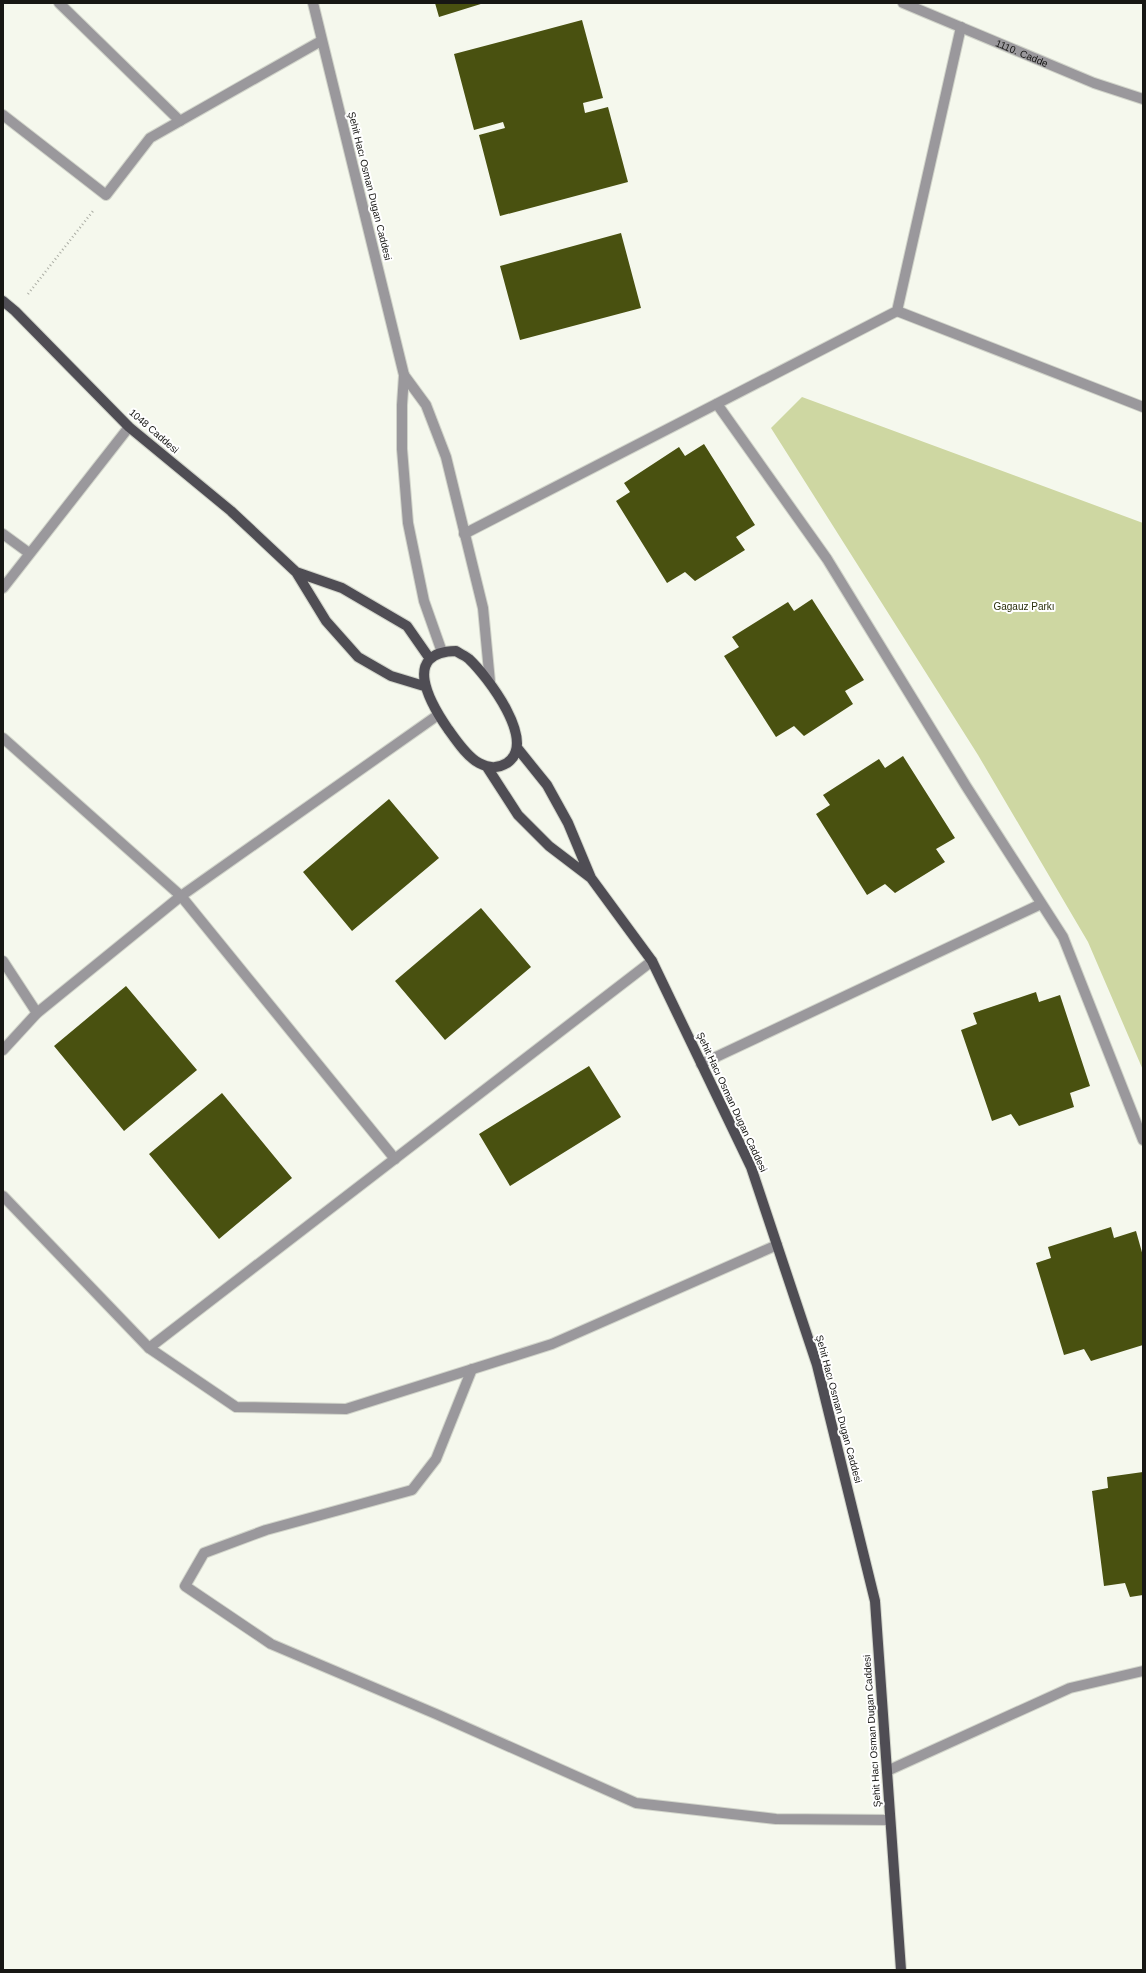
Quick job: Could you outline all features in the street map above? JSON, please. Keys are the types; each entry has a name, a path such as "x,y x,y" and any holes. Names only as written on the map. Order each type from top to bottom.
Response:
{"main road":[{"name":"1048 Caddesi","path":"3,301 15,311 129,427 230,511 296,572"},
{"path":"296,572 342,588 407,626 430,659"},
{"path":"296,572 326,621 358,656 391,676 424,686"},
{"path":"456,651 468,658 490,682 510,717 517,736 518,749 547,785 568,823 590,878 548,846 518,814 487,767 476,761 455,739 438,715 424,686 423,672 430,659 442,652 456,651"},
{"path":"487,767 500,767 511,760 518,749"},
{"name":"Şehit Hacı Osman Dugan Caddesi","path":"590,878 652,961 751,1167 817,1365 875,1602 901,1970"}],"street":[{"path":"59,3 180,121"},
{"name":"Şehit Hacı Osman Dugan Caddesi","path":"313,3 321,41 404,375"},
{"name":"1110. Cadde","path":"903,3 1094,83 1143,99"},
{"path":"897,311 961,27"},
{"path":"3,115 106,195 150,138 321,41"},
{"path":"464,534 897,311 1143,407"},
{"path":"404,375 426,405 446,457 483,608 490,682"},
{"path":"404,375 402,449 408,523 424,601 442,652"},
{"path":"717,404 827,559 966,786 1063,937 1143,1140"},
{"path":"3,588 129,427"},
{"path":"3,534 29,554"},
{"path":"3,1050 37,1013 181,896 438,715"},
{"path":"3,738 181,896 395,1159"},
{"path":"701,1064 1042,904"},
{"path":"3,961 37,1013"},
{"path":"149,1348 652,961"},
{"path":"3,1196 149,1348 236,1407 346,1409 552,1344 777,1245"},
{"path":"472,1369 436,1459 412,1490 266,1530 204,1553 185,1586 271,1644 436,1714 636,1803 776,1820 890,1820"},
{"path":"887,1770 1070,1688 1143,1671"}],"path":[{"path":"15,311 106,195"}],"green space":[{"name":"Gagauz Parkı","path":"802,397 1143,523 1143,1070 1088,942 978,755 771,428"}],"building":[{"path":"435,3 484,3 439,17"},
{"path":"582,20 603,98 583,103 585,113 608,107 628,182 500,216 479,135 505,128 503,122 474,130 454,54"},
{"path":"621,233 641,308 520,340 500,266"},
{"path":"704,444 755,525 736,537 745,550 695,581 685,572 667,583 616,501 630,492 624,483 679,447 685,456"},
{"path":"812,599 864,680 845,691 853,704 804,736 794,726 776,737 724,656 739,647 732,637 788,602 794,611"},
{"path":"903,756 955,838 936,849 945,862 895,893 885,884 867,895 816,814 830,805 823,795 879,759 885,768"},
{"path":"389,799 439,858 352,931 303,872"},
{"path":"481,908 531,967 445,1040 395,981"},
{"path":"126,986 197,1070 124,1131 54,1046"},
{"path":"1036,992 1039,1002 1060,995 1090,1086 1070,1093 1074,1107 1019,1126 1011,1114 992,1121 961,1030 977,1024 973,1013"},
{"path":"589,1066 621,1117 510,1186 479,1134"},
{"path":"222,1093 292,1178 219,1239 149,1154"},
{"path":"1111,1227 1114,1238 1136,1231 1143,1256 1143,1345 1091,1361 1084,1349 1064,1355 1036,1263 1051,1258 1048,1247"},
{"path":"1143,1472 1143,1595 1130,1597 1125,1583 1104,1586 1092,1491 1108,1488 1107,1477"}]}
